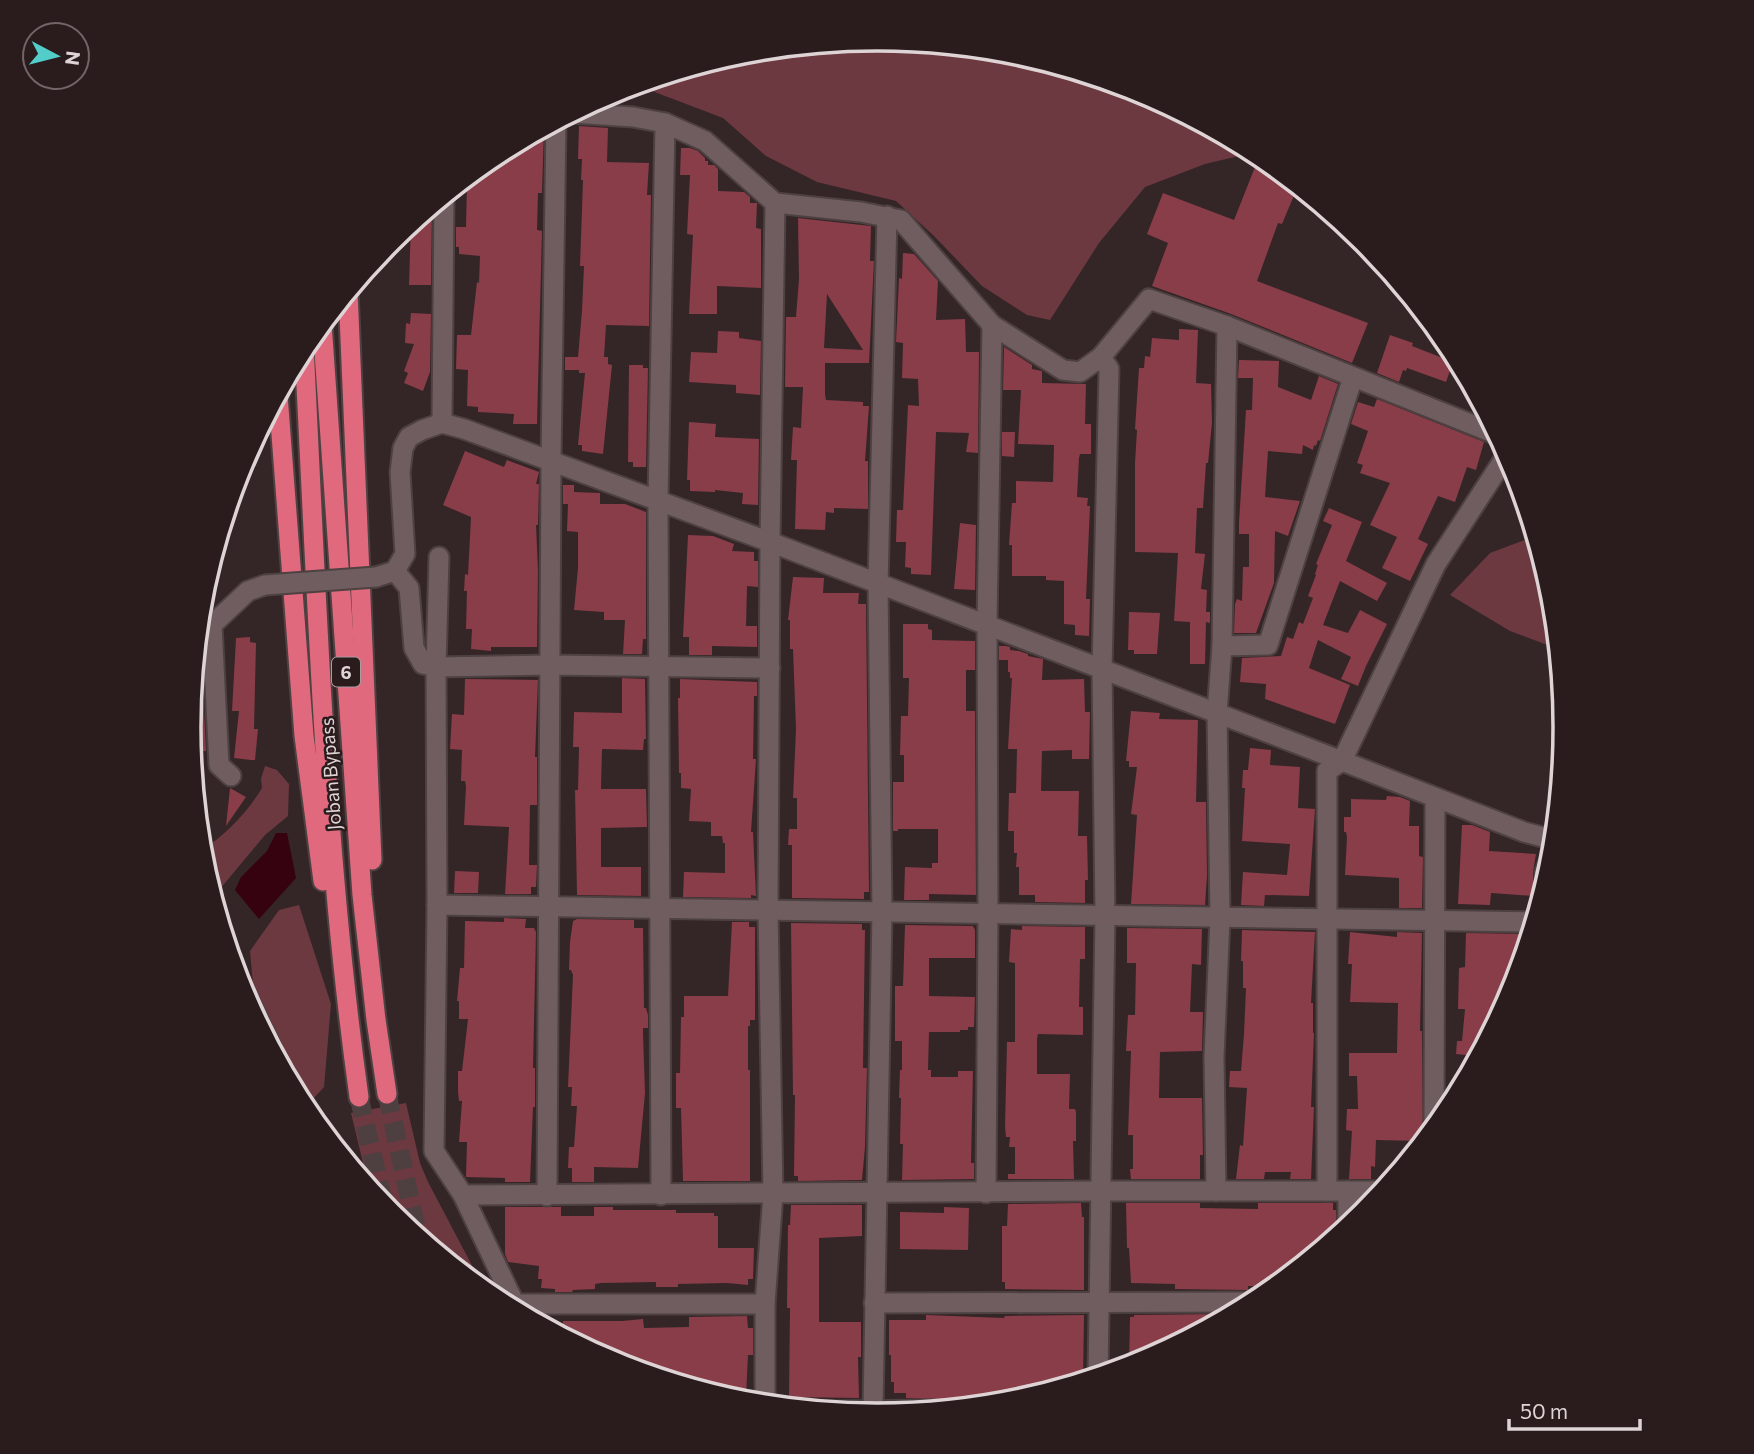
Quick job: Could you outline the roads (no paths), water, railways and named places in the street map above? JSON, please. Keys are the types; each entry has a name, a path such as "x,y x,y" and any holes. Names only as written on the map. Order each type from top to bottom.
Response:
{"highway":[{"path":"349,305 374,899 376,1020"},
{"name":"Joban Bypass","path":"323,339 361,881 387,1094"},
{"name":"Joban Bypass","path":"305,367 335,888 359,1097"},
{"path":"279,411 304,736 324,889 349,1027"}],"street":[{"path":"591,114 633,117 666,123 705,141 775,203 901,220 992,325 1063,370 1080,372 1101,358 1149,299 1227,326 1485,430"},
{"path":"661,1195 658,501 666,123"},
{"path":"547,1196 551,461 556,132"},
{"path":"765,1393 765,1304 773,1194 768,910 775,203"},
{"path":"442,424 444,208"},
{"path":"873,1403 882,912 878,584 887,216"},
{"path":"986,1193 987,624 992,325"},
{"path":"1216,1191 1214,1057 1220,918 1217,713 1222,646 1227,326"},
{"path":"1098,1366 1105,916 1102,668 1109,369 1101,358"},
{"path":"1222,646 1268,645 1353,377"},
{"path":"209,628 248,592 265,585 376,577 395,571 405,554 400,472 403,448 410,437 442,424 464,429 770,541 1435,799 1543,837"},
{"path":"1327,1191 1327,771 1342,761 1436,564 1500,465"},
{"path":"439,557 434,1151 463,1195 511,1295"},
{"path":"395,571 409,588 415,648 423,664 436,667 550,665 770,668"},
{"path":"212,625 219,765 231,776"},
{"path":"1434,1110 1435,799"},
{"path":"437,905 1524,922"},
{"path":"1348,1191 1348,1212"},
{"path":"463,1195 1368,1191"},
{"path":"874,1303 1231,1303"},
{"path":"531,1308 765,1304"}],"tunnel":[{"path":"387,1094 414,1219"},
{"path":"359,1097 379,1183"}]}
